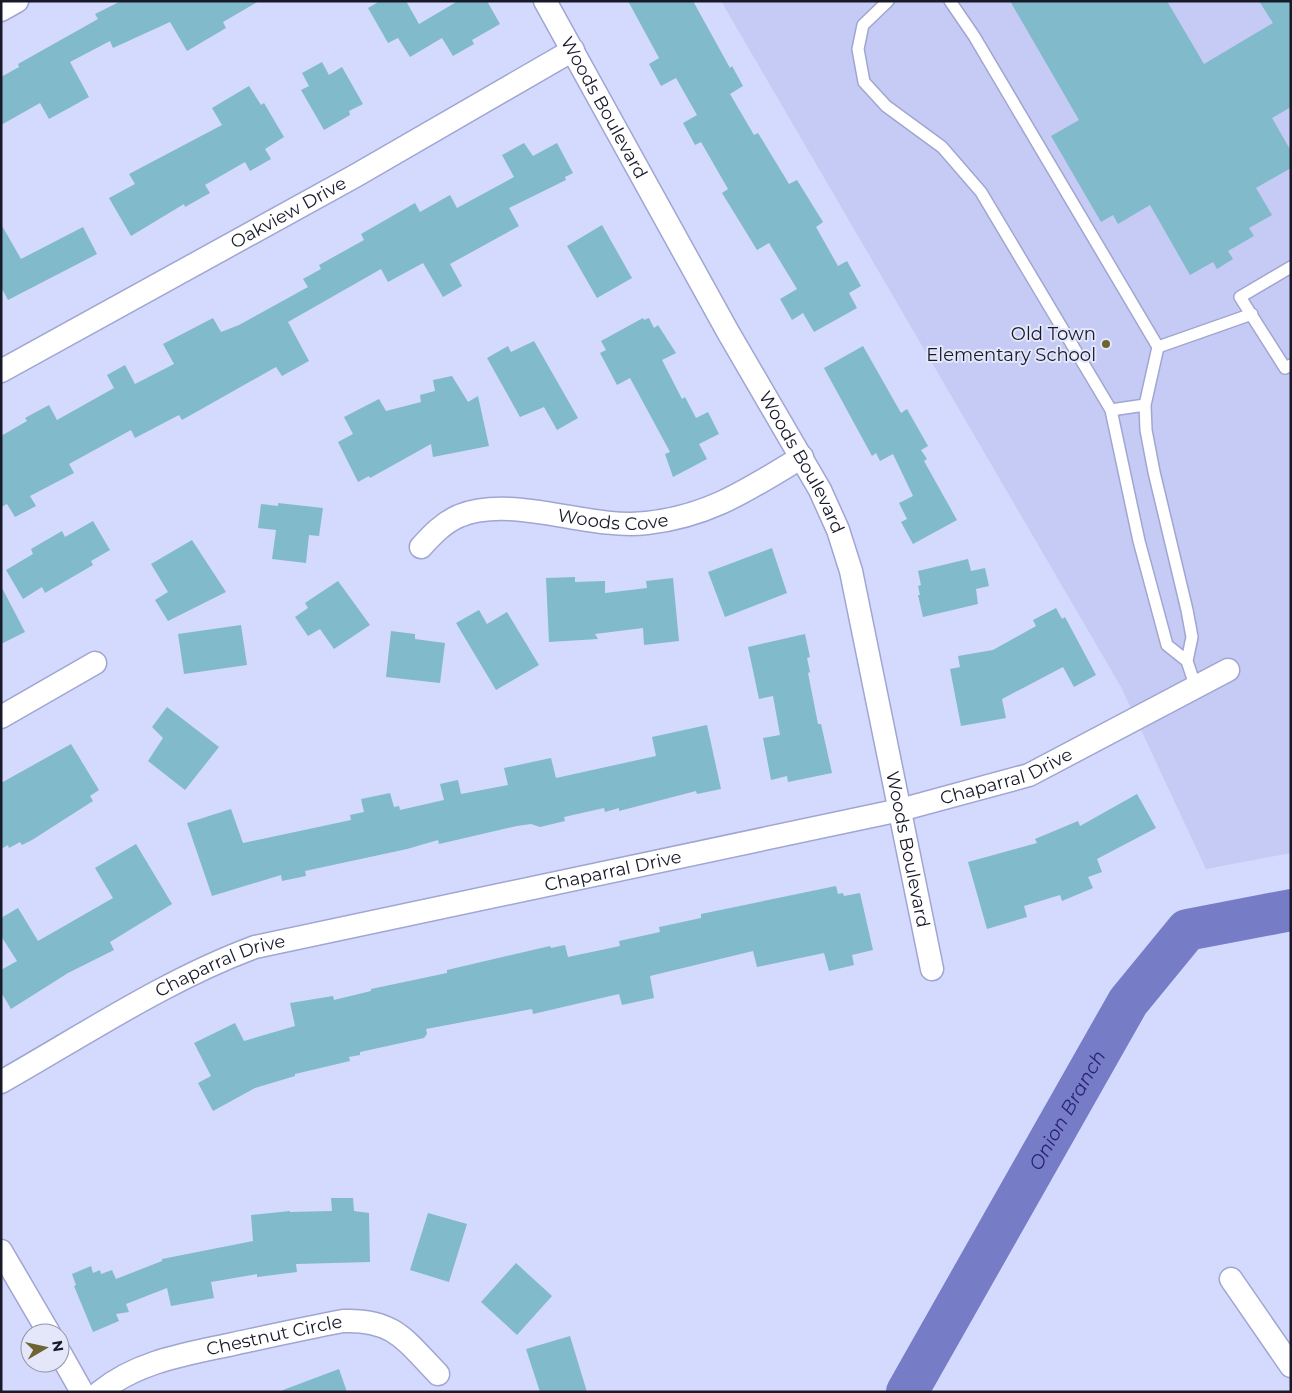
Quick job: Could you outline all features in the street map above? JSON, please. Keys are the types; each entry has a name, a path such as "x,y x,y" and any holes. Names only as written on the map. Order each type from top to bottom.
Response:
{"street":[{"path":"1,10 17,1"},
{"name":"Woods Boulevard","path":"546,1 728,332 802,457 820,490 838,530 851,571 932,969"},
{"name":"Oakview Drive","path":"1,371 363,171 573,50"},
{"name":"Woods Cove","path":"421,547 438,529 459,516 489,509 607,523 644,523 680,518 731,499 802,457"},
{"path":"1,717 95,663"},
{"name":"Chaparral Drive","path":"1,1082 173,984 221,960 255,947 900,810 1029,775 1228,670"},
{"path":"1,1250 42,1323"},
{"path":"1231,1279 1291,1366"},
{"name":"Chestnut Circle","path":"100,1392 112,1382 142,1367 171,1358 343,1320 360,1320 383,1324 402,1336 438,1374"},
{"path":"70,1371 82,1392"}],"lane":[{"path":"888,1 864,25 858,49 864,82 886,106 942,147 981,192 1111,410 1139,541 1164,636 1167,645 1187,661"},
{"path":"950,1 974,36 1158,347 1145,405 1146,430 1192,637 1187,661 1196,688"},
{"path":"1291,267 1240,297 1285,368 1291,365"},
{"path":"1158,347 1252,314"},
{"path":"1111,410 1145,405"}],"shaded area":[{"name":"Old Town Elementary School","path":"721,1 1291,1 1291,853 1206,869 1121,687"}],"building":[{"path":"121,1 259,1 223,22 226,28 187,51 170,22 113,48 110,41 70,62 89,97 49,119 40,103 1,125 1,77 19,67 18,64 98,19 95,14"},
{"path":"380,1 406,1 419,24 458,1 487,1 500,24 472,40 474,44 453,56 442,38 410,57 398,38 388,43 368,8"},
{"path":"628,1 693,1 730,68 732,66 743,86 730,94 754,135 758,133 789,184 797,180 823,222 816,227 838,266 847,261 861,286 849,293 857,308 814,332 803,313 792,320 780,299 797,289 769,243 757,250 722,193 728,189 701,142 695,145 683,123 697,115 676,78 661,86 649,64 659,58"},
{"path":"1010,1 1167,1 1204,64 1273,23 1259,1 1291,1 1291,107 1272,118 1291,151 1291,168 1256,188 1272,215 1249,228 1254,236 1228,251 1233,259 1217,269 1213,262 1190,275 1150,205 1118,224 1113,215 1101,222 1051,136 1079,120"},
{"path":"322,62 329,75 342,67 363,104 349,111 350,115 324,130 301,90 309,86 302,73"},
{"path":"249,86 261,105 264,103 284,137 265,149 271,159 250,171 245,162 205,185 210,193 185,207 184,204 131,236 109,198 135,184 129,174 222,125 212,108"},
{"path":"524,143 533,156 557,143 573,173 565,177 566,180 509,208 519,226 450,264 462,286 443,297 423,263 388,282 381,269 288,322 309,361 282,376 276,367 182,420 179,415 135,438 131,430 69,464 74,473 30,496 36,506 15,517 7,504 1,507 1,436 27,421 25,418 49,405 57,420 114,388 107,375 125,365 135,384 174,364 163,344 213,318 221,332 239,325 308,287 303,279 321,269 319,265 364,240 361,234 415,203 420,212 450,195 457,208 514,177 502,155"},
{"path":"1,224 21,259 83,227 97,254 8,300 1,287"},
{"path":"602,225 632,278 597,298 567,246"},
{"path":"643,318 644,320 649,318 654,328 658,325 676,353 662,360 682,399 685,397 696,418 708,412 719,434 699,444 707,459 673,477 665,454 670,452 630,378 617,385 600,353 606,350 601,341"},
{"path":"534,341 578,418 557,430 544,407 520,417 487,358 508,346 511,352"},
{"path":"863,346 901,413 907,409 928,446 921,450 927,459 924,461 957,520 913,544 901,522 907,519 899,503 913,496 893,454 880,461 876,453 872,456 824,368"},
{"path":"452,376 468,402 478,396 489,446 433,457 431,444 370,478 369,476 358,482 338,442 353,434 344,417 379,399 386,411 421,402 420,395 435,391 433,380"},
{"path":"278,503 323,508 319,536 309,535 306,563 272,559 276,530 258,528 261,504 278,506"},
{"path":"93,521 110,550 91,561 93,565 45,593 42,587 23,599 6,570 33,554 31,549 62,531 65,537"},
{"path":"192,540 226,592 168,621 155,600 168,592 151,564"},
{"path":"772,548 787,593 725,617 708,572"},
{"path":"968,559 971,571 985,568 989,586 976,589 978,604 923,617 918,595 920,595 918,586 921,585 918,571"},
{"path":"575,577 575,582 605,581 605,593 647,588 646,581 673,578 679,641 644,645 643,628 595,634 598,639 549,642 546,578"},
{"path":"338,581 370,625 334,649 320,629 308,636 295,617 308,608 305,603"},
{"path":"1,586 25,632 1,644"},
{"path":"1056,608 1062,619 1065,617 1096,675 1074,687 1063,667 1002,699 1006,718 961,726 950,669 960,667 958,656 993,650 1036,626 1033,620"},
{"path":"479,610 487,624 507,612 539,665 496,690 456,623"},
{"path":"241,625 247,665 184,674 178,634"},
{"path":"391,631 415,634 415,639 445,643 440,683 386,677"},
{"path":"805,634 810,657 807,658 810,672 808,673 818,724 821,724 832,773 788,782 787,776 771,780 763,738 780,735 773,696 759,699 748,647"},
{"path":"167,707 219,747 185,790 148,761 163,738 152,727"},
{"path":"707,725 721,789 697,794 696,791 619,811 619,808 605,812 604,808 564,817 565,821 540,827 531,824 439,844 438,840 407,849 305,871 306,876 282,881 281,875 212,896 187,823 231,809 243,843 351,820 350,815 364,812 361,799 390,793 394,807 399,806 400,810 444,800 440,784 458,780 461,794 508,785 504,768 551,758 556,778 656,756 652,737"},
{"path":"71,744 99,790 90,796 93,801 32,840 22,845 20,842 9,848 8,845 1,849 1,783"},
{"path":"1137,794 1156,828 1097,859 1102,872 1088,877 1093,888 1062,901 1060,895 1024,906 1027,917 987,929 968,862 1037,843 1035,839 1078,821 1080,826"},
{"path":"136,844 172,904 110,942 114,950 68,973 11,1009 1,992 1,970 17,961 1,936 1,918 18,908 38,941 113,898 95,868"},
{"path":"836,886 838,894 843,893 844,896 860,893 873,950 852,955 854,965 829,971 824,953 757,967 753,951 650,976 654,998 622,1005 619,994 533,1014 532,1009 426,1029 427,1034 424,1038 360,1052 360,1055 349,1057 350,1061 295,1074 295,1076 255,1088 213,1111 198,1083 211,1076 194,1043 235,1023 244,1041 295,1026 290,1003 333,996 334,1000 371,991 371,989 447,973 447,970 550,946 551,948 565,945 568,957 620,946 619,941 660,932 659,927 701,918 701,914"},
{"path":"331,1198 353,1198 354,1211 369,1213 370,1262 296,1264 297,1272 257,1277 257,1274 211,1282 214,1298 171,1306 167,1288 126,1304 129,1312 116,1314 119,1321 93,1332 74,1286 76,1285 72,1274 91,1266 93,1273 100,1270 101,1274 112,1270 116,1279 162,1261 162,1259 253,1241 251,1215 290,1211 332,1211"},
{"path":"428,1213 467,1224 449,1282 410,1270"},
{"path":"516,1263 552,1296 517,1335 481,1302"},
{"path":"570,1336 587,1392 540,1392 526,1349"},
{"path":"339,1369 347,1392 283,1392 283,1390"}],"waterway":[{"name":"Onion Branch","path":"907,1392 1128,1002 1187,930 1291,910"}],"place":[{"name":"Old Town Elementary School","path":"1106,344"}]}
